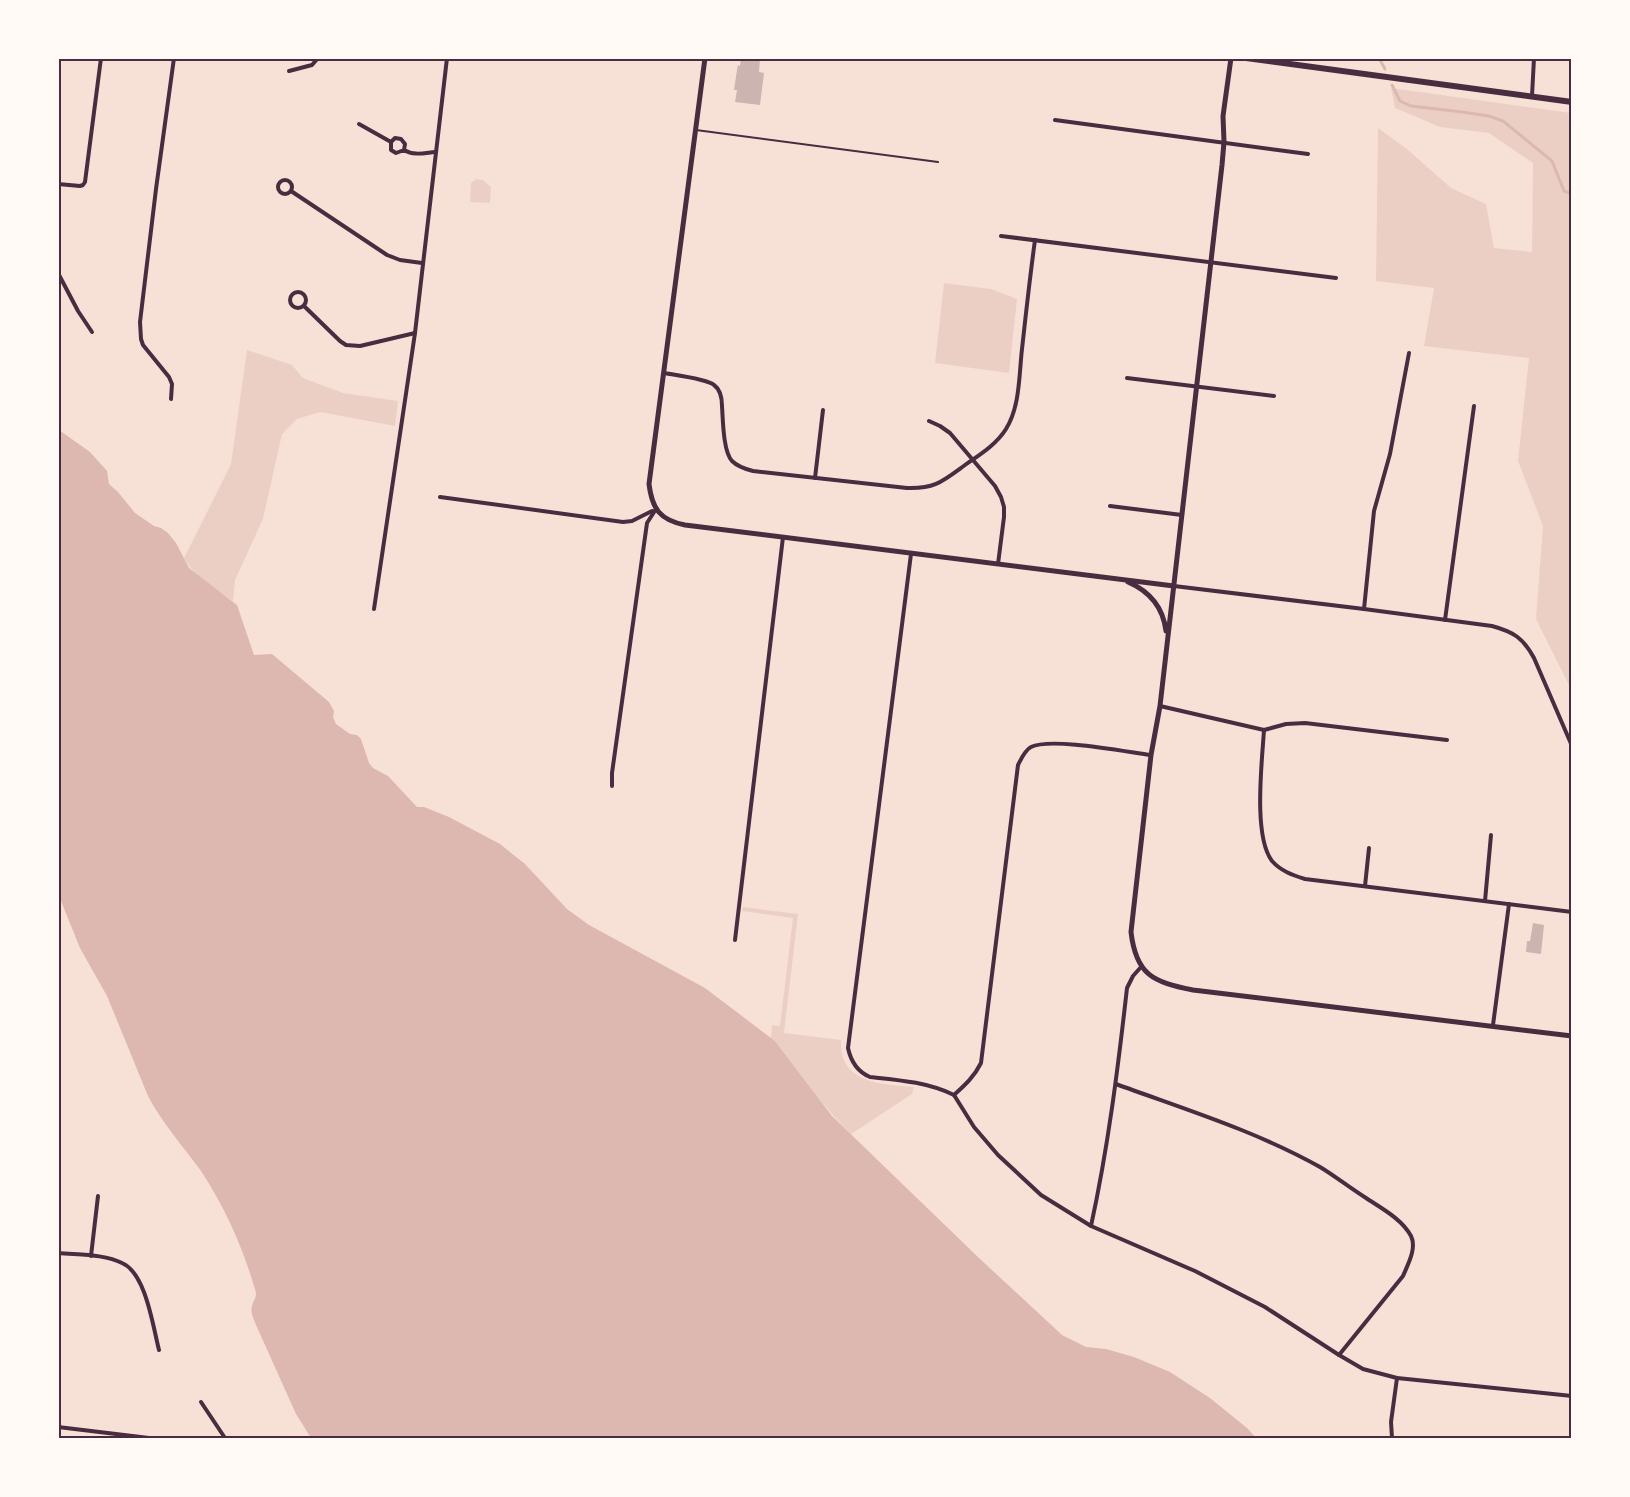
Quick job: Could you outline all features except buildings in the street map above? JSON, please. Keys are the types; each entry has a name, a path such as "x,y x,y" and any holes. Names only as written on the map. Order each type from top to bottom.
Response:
{"main road":[{"path":"1246,58 1572,102"}],"street":[{"path":"58,184 80,186 85,182 101,58"},
{"path":"171,399 172,384 143,345 140,322 174,58"},
{"path":"289,71 312,65 318,58"},
{"path":"374,609 415,333 447,58"},
{"path":"705,58 649,484 651,498 656,509 665,518 673,522 911,554 1492,626 1507,630 1519,637 1527,646 1572,746"},
{"path":"1231,58 1223,117 1224,142 1197,387 1131,932 1132,947 1141,967 1154,978 1169,985 1193,990 1572,1036"},
{"path":"1532,97 1534,58"},
{"path":"1055,120 1308,153"},
{"path":"359,124 391,142"},
{"path":"395,138 401,139 405,144 404,150 399,153 393,152 390,147 391,142 395,138"},
{"path":"404,150 419,154 435,152"},
{"path":"284,179 290,181 293,186 291,192 281,193 278,188 279,182 284,179"},
{"path":"291,192 387,255 400,260 422,263"},
{"path":"1000,236 1336,278"},
{"path":"664,373 714,384 720,392 726,447 731,460 740,467 753,471 921,489 934,486 1000,437 1010,422 1019,382 1035,240"},
{"path":"58,273 78,311 93,332"},
{"path":"298,292 304,294 307,300 304,306 298,309 292,306 290,301 292,294 298,292"},
{"path":"304,306 346,345 360,346 415,333"},
{"path":"1364,609 1374,511 1390,454 1409,353"},
{"path":"1127,378 1274,396"},
{"path":"1445,620 1474,406"},
{"path":"814,478 823,410"},
{"path":"929,421 950,433 995,486 1004,507 998,564"},
{"path":"440,497 623,522 632,522 656,509"},
{"path":"1110,506 1182,515"},
{"path":"612,786 613,761 647,523 656,509"},
{"path":"735,940 783,537"},
{"path":"911,554 848,1039 849,1054 856,1067 870,1077 921,1083 938,1087 954,1095 974,1127 998,1155 1041,1195 1091,1226 1195,1271 1265,1307 1339,1356 1363,1369 1397,1378 1572,1396"},
{"path":"1120,579 1138,586 1151,598 1165,621 1168,639"},
{"path":"1160,706 1264,730 1286,724 1305,723 1447,740"},
{"path":"1264,730 1261,822 1270,858 1288,873 1305,879 1572,912"},
{"path":"954,1095 969,1082 981,1063 1018,765 1024,754 1030,747 1057,743 1151,755"},
{"path":"1485,901 1491,835"},
{"path":"1365,886 1369,848"},
{"path":"1493,1026 1509,904"},
{"path":"1091,1226 1116,1084 1127,988 1141,967"},
{"path":"1116,1084 1211,1118 1277,1146 1320,1168 1388,1213 1405,1228 1412,1239 1412,1248 1410,1261 1403,1276 1339,1356"},
{"path":"91,1256 98,1196"},
{"path":"58,1253 111,1259 128,1266 140,1283 146,1299 159,1350"},
{"path":"1392,1438 1391,1422 1397,1378"},
{"path":"201,1402 225,1438"},
{"path":"58,1427 149,1438"}],"lane":[{"path":"696,130 938,162"}],"shaded area":[{"path":"1391,88 1571,113 1571,689 1536,619 1543,526 1518,461 1529,358 1424,346 1434,288 1376,281 1378,128 1407,149 1451,188 1486,204 1494,248 1532,252 1533,163 1489,133 1440,127 1395,108"},
{"path":"476,179 483,180 491,187 490,203 470,202 471,183"},
{"path":"944,283 991,289 1017,299 1009,373 935,363"},
{"path":"247,350 292,365 303,378 343,393 398,401 395,426 320,412 297,419 282,434 263,519 235,580 233,601 199,576 184,558 231,464"},
{"path":"59,430 90,452 107,471 109,484 135,513 168,533 189,568 237,605 254,655 272,654 329,702 334,711 333,717 336,724 361,739 373,768 388,776 417,807 424,807 449,817 500,844 525,864 567,909 589,925 705,988 775,1041 832,1116 1062,1335 1086,1347 1106,1349 1134,1357 1170,1372 1210,1398 1256,1438 311,1438 296,1414 253,1318 252,1304 256,1293 233,1230 201,1171 166,1125 148,1096 107,996 80,948 59,896"},
{"path":"743,907 798,914 784,1033 841,1040 842,1055 847,1065 855,1073 876,1082 914,1087 912,1094 851,1134 840,1123 771,1038 772,1025 780,1026 793,918 742,911"}],"waterway":[{"path":"1379,58 1385,69"},
{"path":"1392,85 1400,101 1411,106 1489,116 1503,121 1552,161 1564,191 1572,194"}]}
